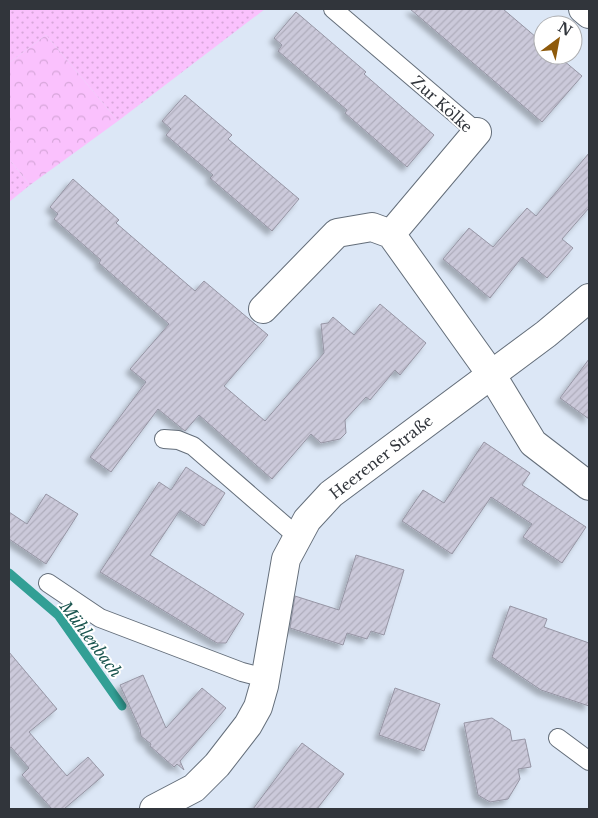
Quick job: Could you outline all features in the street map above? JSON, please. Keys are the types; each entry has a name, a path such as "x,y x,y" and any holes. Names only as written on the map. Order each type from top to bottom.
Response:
{"street":[{"path":"583,9 589,14"},
{"name":"Zur Kölke","path":"391,234 477,132"},
{"path":"264,308 337,233 372,227 391,234 490,374 533,443 589,486"},
{"name":"Heerener Straße","path":"154,809 194,788 217,765 248,725 258,707 286,559 307,520 331,494 546,334 589,298"}],"lane":[{"name":"Zur Kölke","path":"333,9 477,132"},
{"path":"164,439 178,440 193,446 298,537"},
{"path":"48,583 100,618 242,672 265,678"},
{"path":"558,738 589,761"}],"green space":[{"path":"9,9 265,9 118,121 46,35 9,63"},
{"path":"46,35 118,121 30,185 9,159 9,63"},
{"path":"9,159 30,185 9,202"}],"building":[{"path":"410,9 503,9 533,34 533,65 569,65 582,76 542,122"},
{"path":"296,12 366,72 364,74 434,135 407,167 345,113 347,110 278,51 282,45 274,38"},
{"path":"185,95 232,135 228,139 299,199 272,231 210,178 213,175 166,135 171,129 162,121"},
{"path":"589,153 589,208 562,239 573,248 547,278 522,257 490,298 443,259 469,228 493,247 527,208 536,216"},
{"path":"73,179 119,220 116,223 195,291 204,281 268,335 224,386 265,421 324,353 321,324 328,323 333,317 354,335 380,304 426,343 400,375 395,370 370,400 366,397 345,420 346,433 340,439 321,443 311,434 272,479 199,415 185,431 158,409 111,472 90,457 146,382 130,369 169,324 99,263 101,260 54,219 58,214 50,207"},
{"path":"589,359 589,419 560,398"},
{"path":"484,442 530,473 522,485 586,527 562,563 523,537 532,524 491,497 452,554 402,521 423,490 444,503"},
{"path":"186,467 225,493 204,526 180,510 150,555 244,614 226,643 217,643 100,572 159,482 171,490"},
{"path":"46,494 78,514 46,564 9,539 9,512 27,524"},
{"path":"356,555 404,570 384,635 371,631 367,639 347,633 343,645 290,628 295,596 339,610"},
{"path":"510,606 547,619 544,627 589,643 589,706 541,690 492,657"},
{"path":"9,652 57,709 29,732 67,776 88,757 104,775 64,809 52,809 22,775 29,768 11,747 9,750"},
{"path":"143,675 166,728 202,688 226,708 180,761 184,770 177,764 174,767 141,736 140,729 120,685"},
{"path":"395,688 440,704 424,751 379,735"},
{"path":"492,718 510,730 512,741 525,739 531,767 518,769 520,779 508,799 490,802 478,795 464,723"},
{"path":"302,743 344,774 317,809 253,809"}],"waterway":[{"name":"Mühlenbach","path":"9,573 58,615 122,706"}]}
